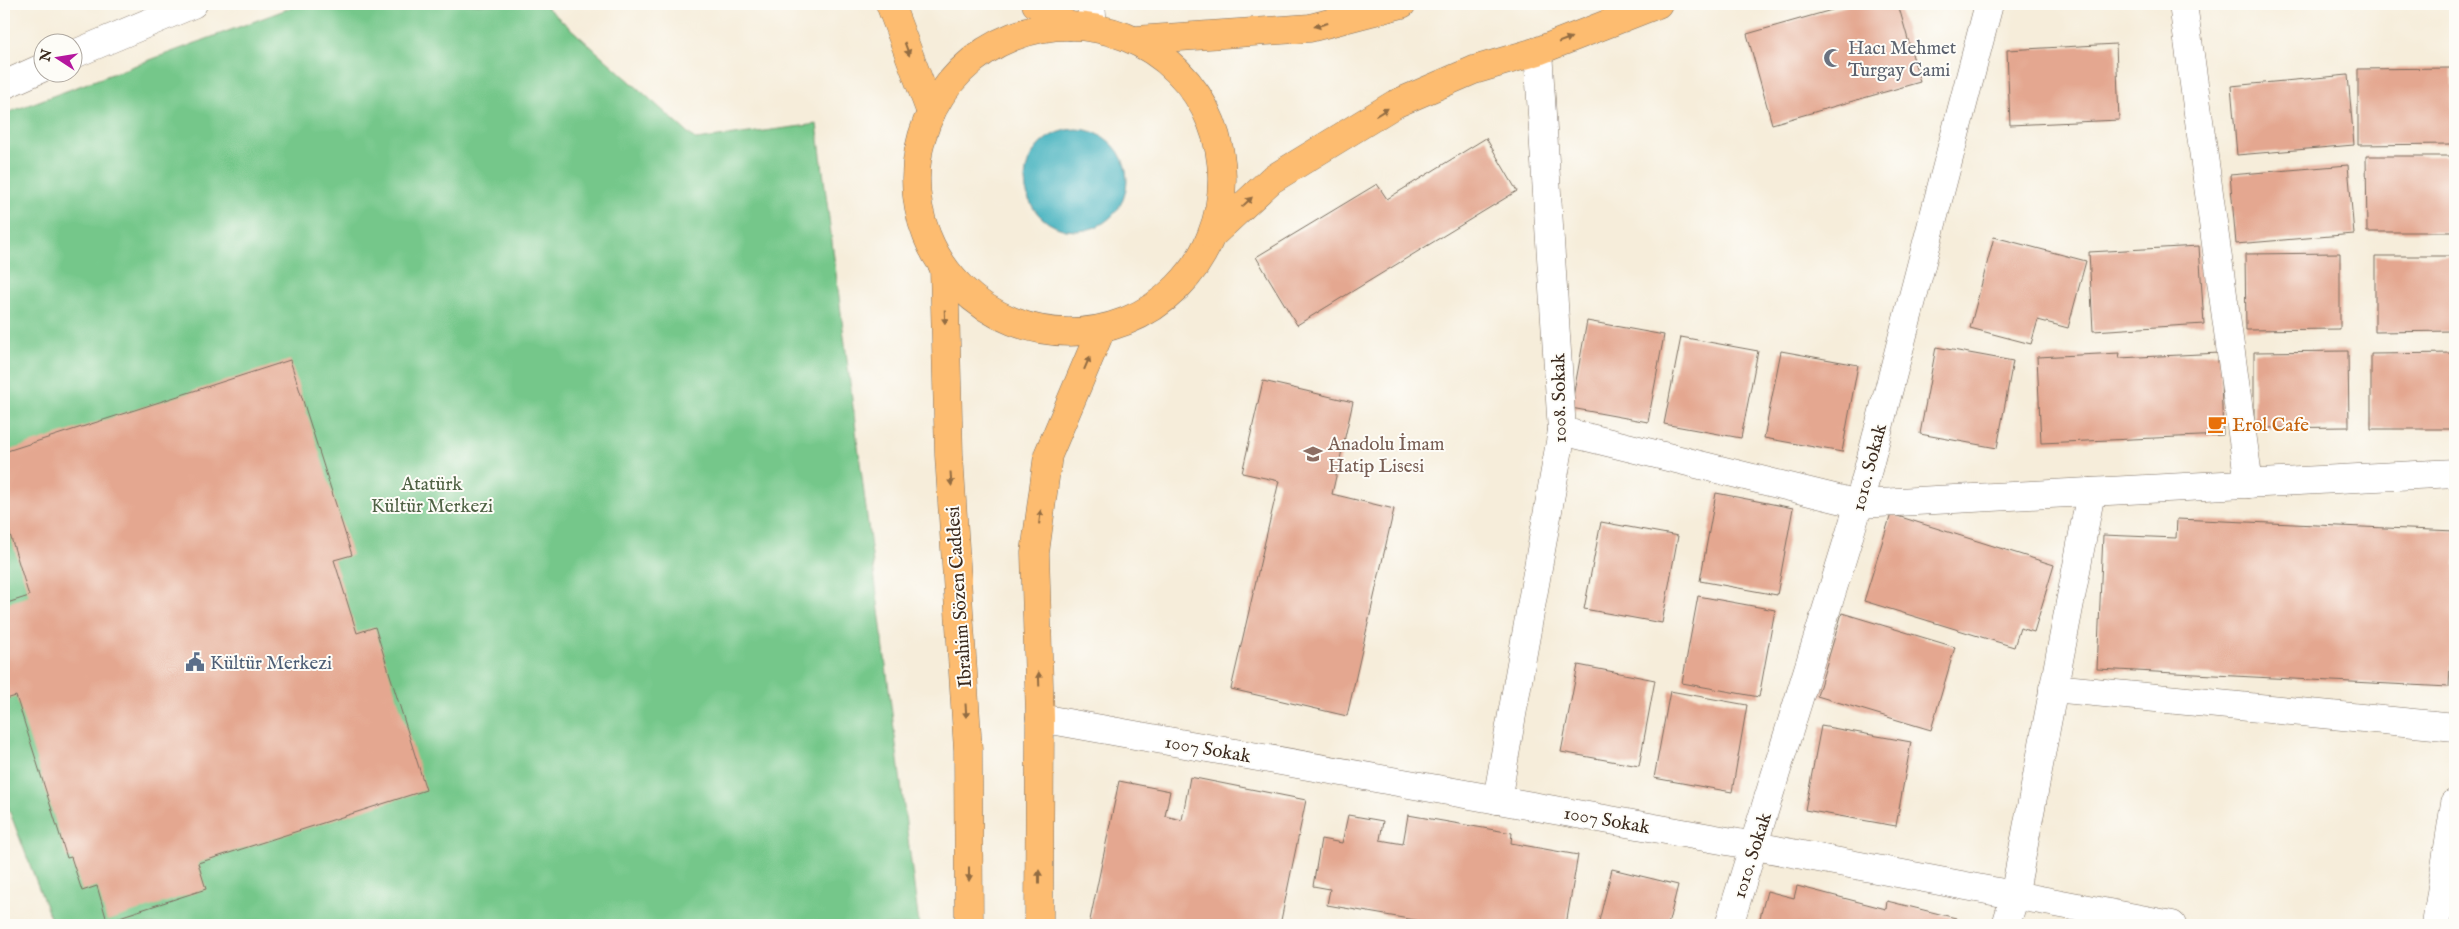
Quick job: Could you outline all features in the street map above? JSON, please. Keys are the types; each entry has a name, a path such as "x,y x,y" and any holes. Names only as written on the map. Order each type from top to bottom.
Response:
{"main road":[{"path":"890,4 931,113"},
{"path":"1036,4 1084,19 1136,40 1174,66 1202,102 1219,145 1222,191 1212,235"},
{"path":"1136,40 1310,28 1402,4"},
{"path":"1084,19 1015,35 980,53 952,80 931,113 918,152 916,192 925,232 944,268 967,295 997,315 1030,328 1065,333 1101,330 1148,312 1186,279 1212,235 1271,180 1395,104 1474,70 1538,51 1658,4"},
{"name":"Ibrahim Sözen Caddesi","path":"944,268 949,455 968,750 970,925"},
{"path":"1039,925 1040,718 1035,553 1048,454 1101,330"}],"street":[{"path":"82,51 193,4"},
{"name":"1010. Sokak","path":"1728,925 1755,846 1859,504 1989,4"},
{"path":"2183,4 2249,484"},
{"name":"1008. Sokak","path":"1496,800 1562,431 1538,51"},
{"path":"4,85 32,72"},
{"path":"1562,431 1859,504 2455,473"},
{"path":"2006,925 2091,492"},
{"path":"2053,688 2455,727"},
{"name":"1007 Sokak","path":"1040,718 1755,846 2172,925"},
{"path":"2436,925 2455,803"}],"green space":[{"name":"Atatürk Kültür Merkezi","path":"301,4 543,4 696,140 817,124 919,925 53,925 4,797 4,114"}],"water":[{"path":"1076,129 1095,133 1112,144 1123,161 1127,180 1123,199 1112,216 1095,227 1076,231 1057,227 1040,216 1029,199 1025,180 1029,161 1040,144 1057,133"}],"building":[{"name":"Hacı Mehmet Turgay Cami","path":"1853,4 1898,4 1920,82 1772,124 1747,34"},
{"path":"2116,44 2119,120 2010,125 2007,50"},
{"path":"2452,68 2452,144 2358,145 2358,69"},
{"path":"2348,75 2354,145 2237,155 2231,86"},
{"path":"1486,138 1517,191 1297,325 1256,257 1377,184 1387,199"},
{"path":"2366,156 2455,156 2455,232 2367,232"},
{"path":"2348,165 2354,234 2236,244 2230,175"},
{"path":"1994,237 2086,261 2068,328 2038,320 2031,344 1970,328"},
{"path":"2199,246 2204,324 2093,331 2089,252"},
{"path":"2340,253 2340,329 2246,330 2245,254"},
{"path":"2375,256 2455,256 2455,331 2375,332"},
{"path":"1587,321 1664,335 1648,422 1571,408"},
{"path":"1681,337 1758,351 1741,438 1664,424"},
{"path":"1936,347 2013,361 1997,448 1920,434"},
{"path":"1781,351 1858,365 1842,452 1764,438"},
{"path":"2348,351 2349,427 2254,428 2254,352"},
{"path":"2120,353 2119,358 2220,353 2223,435 2041,443 2037,357"},
{"path":"2455,353 2455,429 2371,429 2371,354"},
{"name":"Kültür Merkezi","path":"290,360 352,555 334,560 357,633 375,627 426,790 198,863 206,889 107,921 97,886 82,891 71,857 67,858 16,696 6,699 4,691 4,604 29,596 4,515 4,452"},
{"path":"1263,381 1353,402 1332,494 1394,509 1347,716 1231,689 1279,481 1242,473"},
{"path":"1716,493 1793,508 1777,595 1700,581"},
{"path":"1891,514 2054,565 2034,632 2020,628 2014,647 1864,601"},
{"path":"2177,519 2455,531 2455,605 2453,605 2449,687 2097,669 2103,535 2176,538"},
{"path":"1601,522 1678,536 1662,623 1584,609"},
{"path":"1698,596 1775,610 1759,697 1682,683"},
{"path":"1842,613 1955,647 1931,730 1817,696"},
{"path":"1578,665 1655,680 1639,766 1561,752"},
{"path":"1670,691 1747,705 1732,792 1654,778"},
{"path":"1821,726 1911,742 1896,826 1805,810"},
{"path":"1190,777 1306,800 1280,925 1089,925 1119,781 1170,791 1165,816 1182,820"},
{"path":"1348,815 1383,821 1380,840 1403,844 1408,815 1512,833 1511,843 1578,855 1566,925 1444,925 1327,905 1330,889 1313,886 1321,839 1342,843"},
{"path":"1612,869 1678,885 1668,925 1598,925"},
{"path":"1797,886 1886,909 1887,901 1956,918 1955,925 1758,925 1767,891 1794,898"}],"place":[{"name":"Hacı Mehmet Turgay Cami","path":"1833,58"},
{"name":"Erol Cafe","path":"2217,424"},
{"name":"Anadolu İmam Hatip Lisesi","path":"1313,454"},
{"name":"Kültür Merkezi","path":"195,662"}]}
